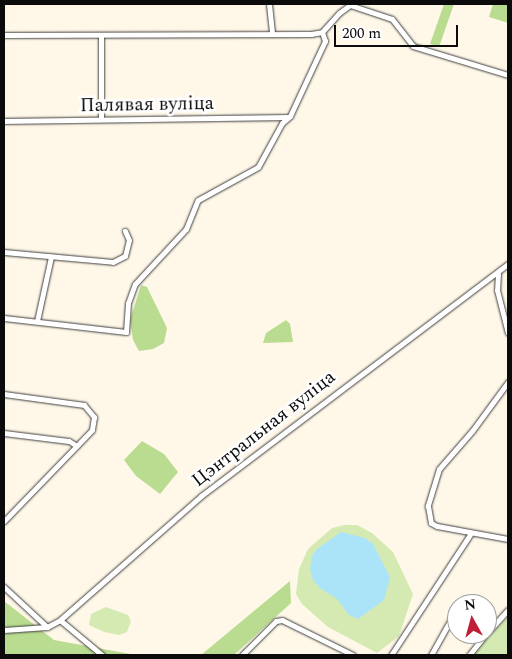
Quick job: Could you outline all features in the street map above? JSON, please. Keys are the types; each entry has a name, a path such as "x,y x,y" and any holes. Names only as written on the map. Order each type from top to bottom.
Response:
{"street":[{"path":"269,4 272,33"},
{"path":"4,34 101,35 322,32 345,7 356,6 392,19 401,27 405,40 413,46 508,75"},
{"path":"4,318 126,332 128,302 135,284 186,229 198,200 258,167 282,122 290,116 325,41 322,32"},
{"path":"101,35 101,119"},
{"name":"Палявая вуліца","path":"4,121 290,116"},
{"path":"4,252 113,262 124,256 129,240 125,232"},
{"path":"38,321 51,257"},
{"name":"Цэнтральная вуліца","path":"47,627 60,620 201,496 302,417 498,274 508,264"},
{"path":"498,274 497,290 508,333"},
{"path":"508,382 436,474 428,516 431,523 437,526 508,539"},
{"path":"4,394 84,405 94,417 92,430 4,521"},
{"path":"4,433 69,441 77,446"},
{"path":"391,655 471,533"},
{"path":"4,587 47,627"},
{"path":"497,622 508,610"},
{"path":"60,620 102,655"},
{"path":"242,655 276,621 282,620 353,655"},
{"path":"431,655 447,626"},
{"path":"4,630 47,627"},
{"path":"469,655 478,644"}],"green space":[{"path":"444,4 454,4 439,47 430,44"},
{"path":"493,4 508,4 508,23 489,17"},
{"path":"141,285 147,287 167,328 164,343 153,349 139,351 133,340 130,320"},
{"path":"286,320 290,324 293,342 263,343 266,333"},
{"path":"142,441 164,454 178,472 160,494 136,476 124,460"},
{"path":"344,525 357,525 372,533 393,552 413,594 399,636 377,653 328,627 302,604 296,594 299,569 308,549 332,528"},
{"path":"290,581 291,603 234,655 201,655"},
{"path":"4,601 54,640 136,655 4,655"},
{"path":"106,607 128,615 131,621 127,632 119,635 104,632 89,625 91,614"},
{"path":"508,617 508,655 473,655 481,644 497,644 497,628"}],"water":[{"path":"341,532 365,538 373,544 390,577 384,600 358,619 349,615 337,599 320,588 313,580 310,569 312,556 317,549"}]}
